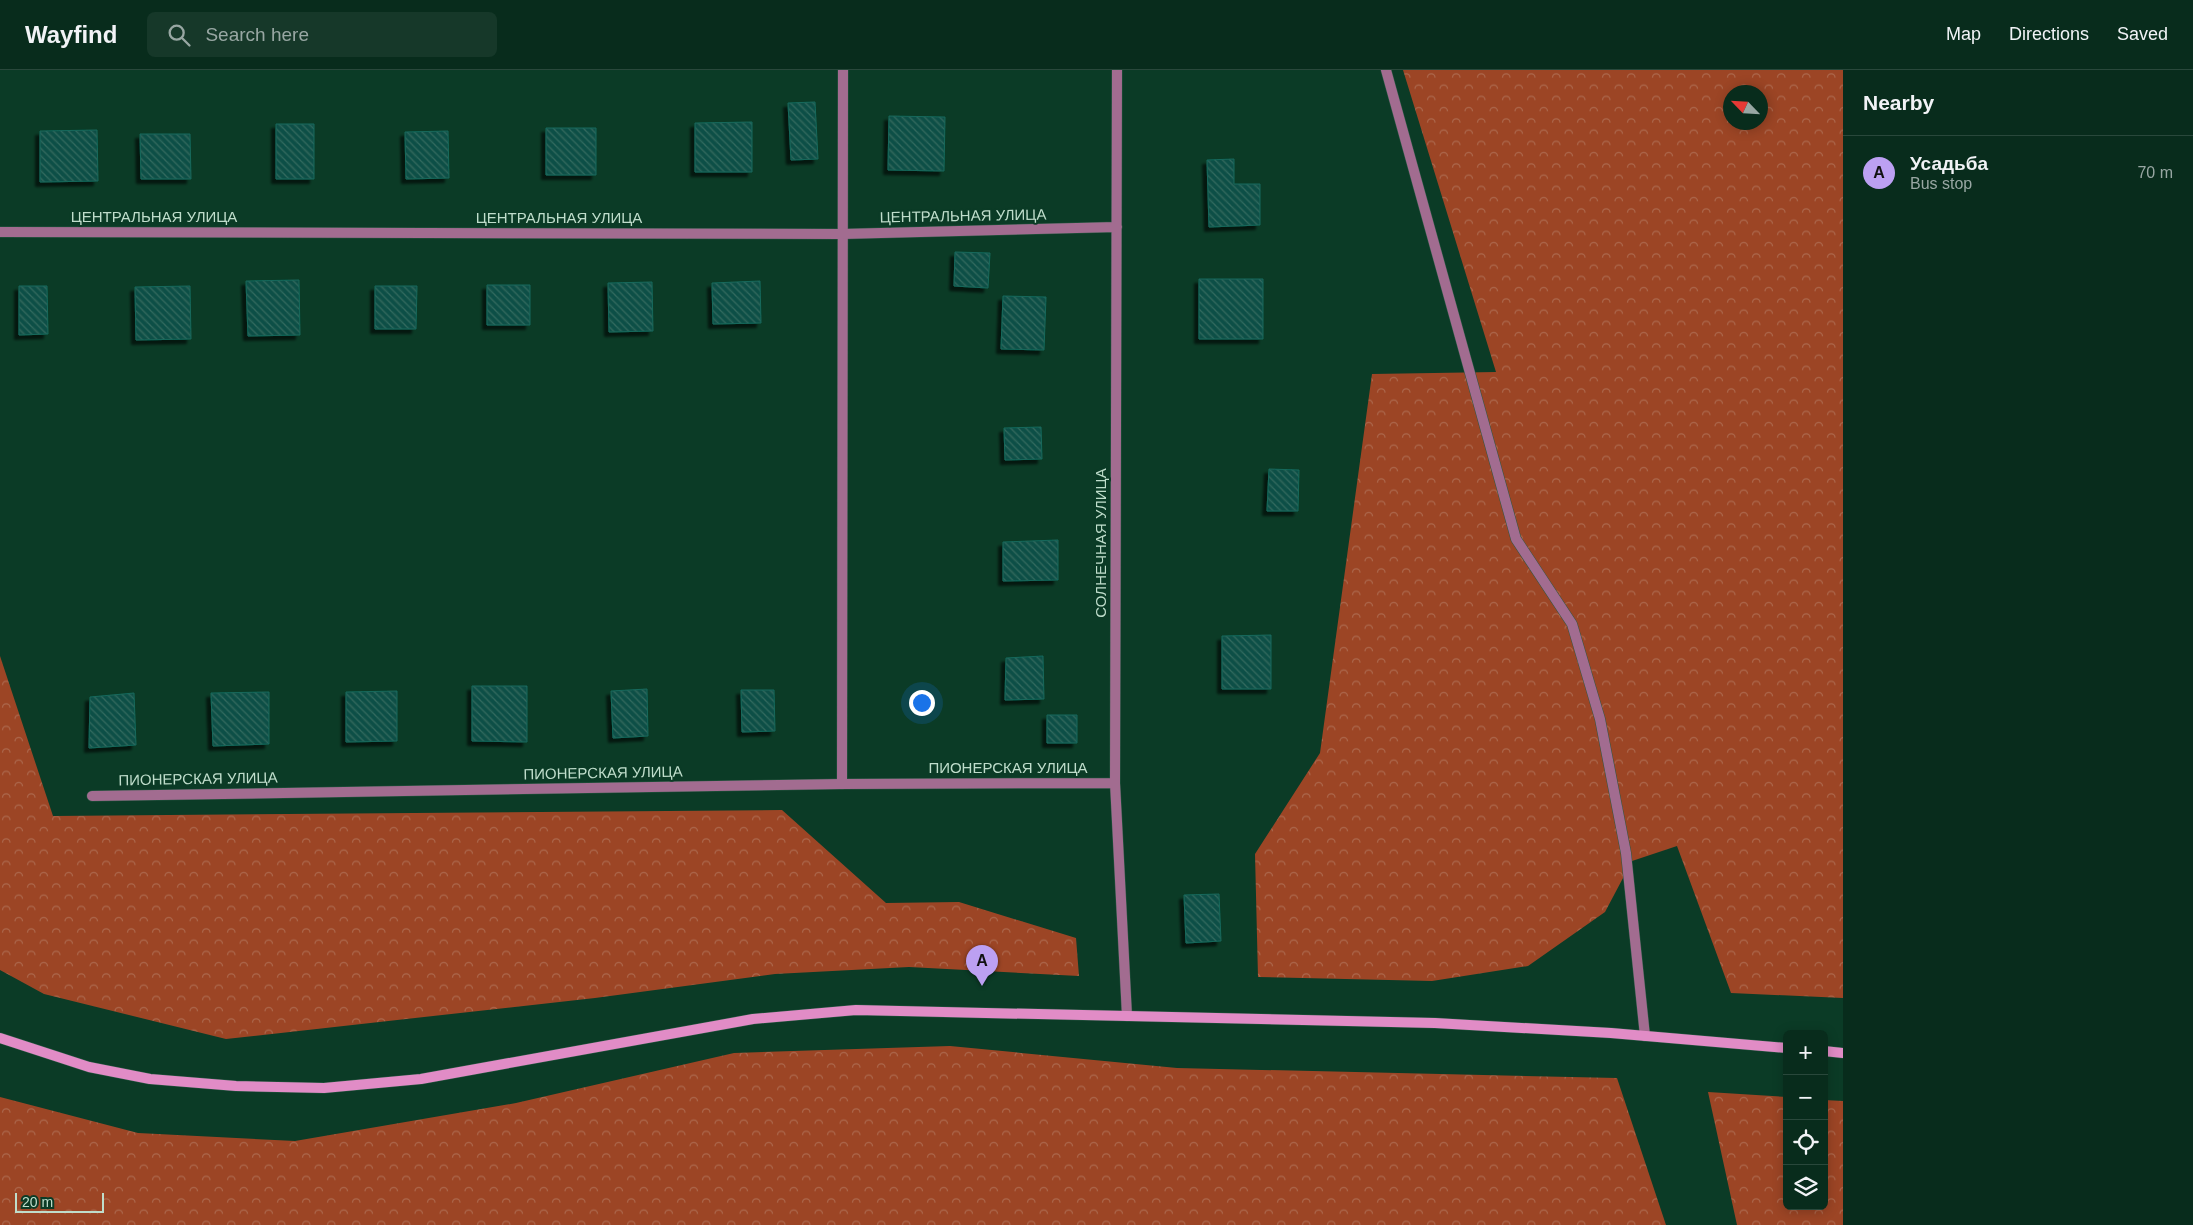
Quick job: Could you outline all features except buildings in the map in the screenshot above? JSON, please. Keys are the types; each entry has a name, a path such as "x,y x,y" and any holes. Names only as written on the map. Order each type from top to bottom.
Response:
{"main road":[{"path":"0,1038 89,1066 150,1079 236,1086 324,1088 421,1079 753,1018 856,1010 1436,1023 1645,1036 1783,1048"},
{"path":"1828,1051 1843,1053"}],"street":[{"path":"842,784 842,234 844,70"},
{"name":"СОЛНЕЧНАЯ УЛИЦА","path":"1117,70 1115,783 1127,1016"},
{"path":"1386,70 1516,539 1572,624 1600,719 1626,853 1645,1036"},
{"name":"ЦЕНТРАЛЬНАЯ УЛИЦА","path":"0,232 842,234 1117,227"},
{"name":"ПИОНЕРСКАЯ УЛИЦА","path":"92,796 842,784 1115,783"}],"green space":[{"path":"1403,70 1843,70 1843,998 1731,993 1677,846 1632,861 1605,912 1528,966 1432,981 1258,977 1255,854 1320,753 1372,374 1496,372"},
{"path":"0,656 53,816 782,810 886,903 959,902 1076,938 1079,976 909,967 775,974 595,998 226,1039 44,994 0,970"},
{"path":"950,1046 1177,1068 1617,1078 1666,1225 0,1225 0,1097 138,1133 295,1141 516,1103 734,1053"},
{"path":"1708,1092 1783,1097 1783,1210 1828,1210 1828,1100 1843,1101 1843,1225 1737,1225"}],"place":[{"name":"Усадьба","path":"982,986"}]}
